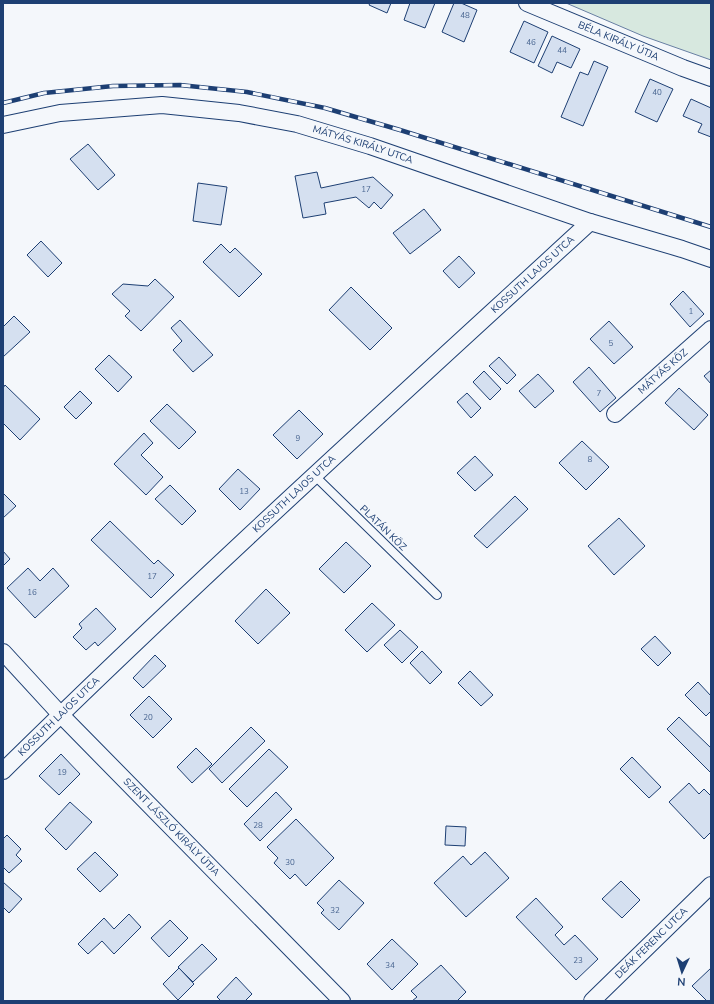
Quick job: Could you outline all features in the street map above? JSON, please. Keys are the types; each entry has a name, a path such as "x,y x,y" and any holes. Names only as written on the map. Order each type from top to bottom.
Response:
{"street":[{"name":"BÉLA KIRÁLY ÚTJA","path":"527,3 683,68 711,78"},
{"name":"MÁTYÁS KIRÁLY UTCA","path":"3,125 60,113 162,105 239,113 297,124 370,146 590,222 682,248 711,259"},
{"name":"KOSSUTH LAJOS UTCA","path":"3,771 60,714 314,476 590,222"},
{"name":"MÁTYÁS KÖZ","path":"615,414 711,329"},
{"name":"SZENT LÁSZLÓ KIRÁLY ÚTJA","path":"3,652 60,714 342,1001"},
{"name":"DEÁK FERENC UTCA","path":"592,1001 711,885"}],"lane":[{"name":"PLATÁN KÖZ","path":"314,476 437,595"}],"shaded area":[{"path":"566,3 711,3 711,60 643,36"}],"building":[{"path":"370,3 391,3 387,13 369,5"},
{"path":"410,3 435,3 425,28 404,20"},
{"path":"454,3 461,3 477,10 464,42 442,32"},
{"path":"524,21 548,32 534,63 510,52"},
{"path":"552,36 580,49 571,68 557,62 552,73 538,66"},
{"path":"594,61 608,67 583,126 561,117 580,72 588,75"},
{"path":"650,79 673,89 657,122 635,112"},
{"path":"691,99 711,108 711,137 698,132 702,124 683,116"},
{"path":"88,144 115,175 98,190 70,159"},
{"path":"317,172 321,188 373,177 393,195 381,209 374,202 369,208 356,197 324,203 326,214 303,218 295,176"},
{"path":"198,183 227,187 221,225 193,221"},
{"path":"424,209 441,230 410,254 393,233"},
{"path":"41,241 62,263 48,277 27,255"},
{"path":"221,244 230,253 235,248 262,274 239,297 203,262"},
{"path":"459,256 475,273 459,288 443,271"},
{"path":"155,279 174,297 141,331 125,316 130,311 112,294 123,284 148,286"},
{"path":"351,287 392,328 370,350 329,310"},
{"path":"683,291 704,314 690,327 670,304"},
{"path":"14,316 30,332 3,357 3,327"},
{"path":"180,320 213,355 193,372 173,350 182,341 171,328"},
{"path":"609,321 633,347 614,364 590,339"},
{"path":"109,355 132,377 118,392 95,369"},
{"path":"499,357 516,375 507,384 489,366"},
{"path":"589,367 616,398 600,412 573,382"},
{"path":"711,370 711,384 704,376"},
{"path":"484,371 501,389 490,400 473,382"},
{"path":"538,374 554,391 535,408 519,391"},
{"path":"5,385 40,419 20,440 3,423 3,388"},
{"path":"679,388 708,415 694,430 665,403"},
{"path":"80,391 92,403 76,419 64,407"},
{"path":"467,393 481,408 471,418 457,402"},
{"path":"167,404 196,432 179,449 150,421"},
{"path":"299,410 323,434 297,459 273,435"},
{"path":"144,433 153,443 141,455 163,477 146,495 114,464"},
{"path":"582,441 609,467 586,490 559,463"},
{"path":"475,456 493,475 475,491 457,473"},
{"path":"238,469 260,489 240,510 219,489"},
{"path":"170,485 196,511 182,525 155,499"},
{"path":"4,494 16,506 3,518 3,495"},
{"path":"515,496 528,509 487,548 474,536"},
{"path":"619,518 645,546 614,575 588,546"},
{"path":"110,521 154,564 158,560 174,575 151,598 91,540"},
{"path":"346,542 371,566 344,593 319,569"},
{"path":"3,551 10,559 3,566"},
{"path":"28,568 40,581 53,568 69,586 35,618 7,588"},
{"path":"266,589 290,613 258,644 235,621"},
{"path":"372,603 395,625 367,652 345,630"},
{"path":"96,608 116,629 98,646 95,642 86,650 73,637 82,628 79,624"},
{"path":"400,630 418,647 402,663 384,645"},
{"path":"655,636 671,653 658,666 641,649"},
{"path":"422,651 442,672 430,684 410,663"},
{"path":"155,655 166,666 143,688 133,678"},
{"path":"470,671 493,695 481,706 458,683"},
{"path":"698,682 711,696 711,711 706,716 685,695"},
{"path":"149,696 172,719 153,738 130,715"},
{"path":"679,717 711,748 711,773 667,729"},
{"path":"251,727 265,741 222,783 209,769"},
{"path":"196,748 212,764 192,783 177,767"},
{"path":"269,749 288,767 247,807 229,789"},
{"path":"61,754 80,774 59,795 39,776"},
{"path":"632,757 661,787 649,798 620,769"},
{"path":"689,783 699,794 704,789 711,796 711,832 704,839 669,802"},
{"path":"276,792 292,809 260,841 244,824"},
{"path":"70,802 92,822 66,850 45,829"},
{"path":"296,819 334,858 306,886 295,874 290,879 274,863 278,858 267,847"},
{"path":"446,826 466,827 465,846 445,845"},
{"path":"7,835 21,849 16,855 22,861 9,873 3,867 3,839"},
{"path":"95,852 118,875 100,892 77,869"},
{"path":"485,852 509,878 466,917 434,883 463,856 471,865"},
{"path":"339,880 364,903 339,930 321,913 324,910 317,903"},
{"path":"621,881 640,900 622,918 602,899"},
{"path":"3,882 22,899 9,913 3,907"},
{"path":"536,898 563,927 555,935 564,945 575,935 598,959 576,980 516,917"},
{"path":"129,914 141,927 114,954 102,941 88,954 78,944 104,918 114,929"},
{"path":"170,920 188,938 169,957 151,938"},
{"path":"392,939 418,964 392,990 367,964"},
{"path":"202,944 217,959 193,982 178,967"},
{"path":"441,965 466,992 457,1001 412,1001 417,997 411,991"},
{"path":"179,968 194,984 178,1000 163,984"},
{"path":"711,968 711,1001 707,1001 692,986"},
{"path":"236,977 252,994 245,1001 221,1001 217,997"}],"railway":[{"path":"3,103 44,93 113,86 180,85 247,92 325,108 711,227"}]}
